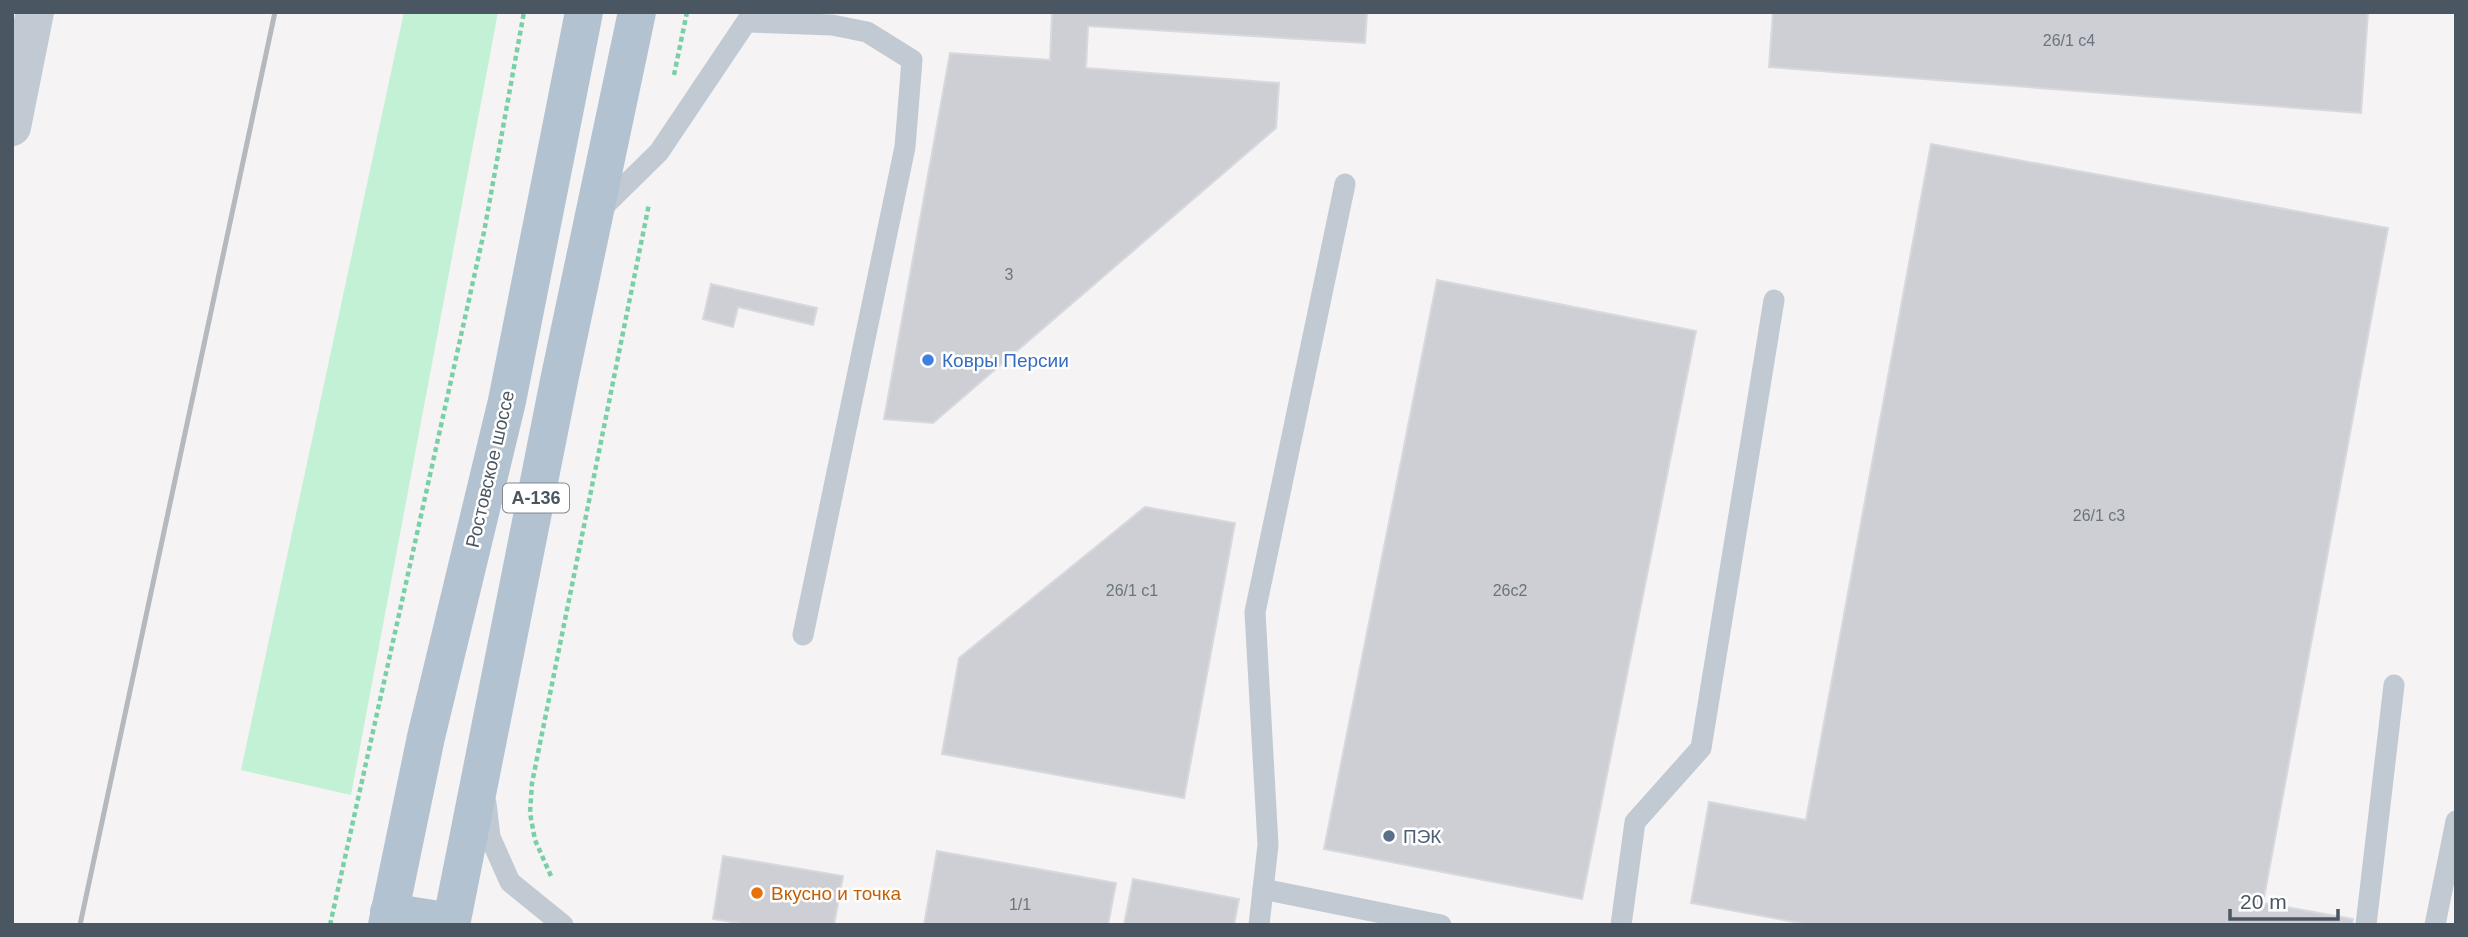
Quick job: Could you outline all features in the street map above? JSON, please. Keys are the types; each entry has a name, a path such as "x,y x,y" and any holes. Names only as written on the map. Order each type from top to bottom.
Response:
{"main road":[{"name":"Ростовское шоссе","path":"388,919 426,737 506,401 584,12"},
{"name":"А-136","path":"458,924 491,725 592,217 637,12"},
{"path":"388,919 458,924"}],"street":[{"path":"12,127 35,12"}],"lane":[{"path":"592,217 659,152 751,17 867,32 912,60 905,147 803,635"},
{"path":"1259,925 1268,845 1255,612 1345,184"},
{"path":"1621,925 1635,822 1701,748 1774,300"},
{"path":"2366,925 2394,685"},
{"path":"491,725 486,804 491,837 510,882 563,925"},
{"path":"2435,925 2456,821"},
{"path":"1263,889 1441,925"}],"path":[{"path":"330,925 484,232 524,12"},
{"path":"674,76 687,12"},
{"path":"551,878 535,840 530,813 531,783 659,152"}],"green space":[{"path":"404,12 498,12 351,795 241,770"}],"building":[{"path":"1052,12 1367,12 1365,43 1088,26 1086,68 1279,83 1276,128 933,423 884,419 950,53 1050,60"},
{"path":"1773,12 2368,12 2361,113 1769,67"},
{"path":"1931,144 2388,228 2263,903 2353,919 2352,925 1811,925 1691,903 1709,802 1806,820"},
{"path":"1437,280 1696,331 1582,899 1324,849"},
{"path":"711,284 817,308 813,325 738,307 733,327 703,319"},
{"path":"1145,507 1235,523 1184,798 942,754 959,658"},
{"path":"937,851 1116,883 1108,925 924,925"},
{"path":"723,856 843,876 834,925 750,925 713,919"},
{"path":"1133,879 1239,899 1234,925 1124,925"}],"railway":[{"path":"80,925 275,12"}],"place":[{"name":"Ковры Персии","path":"928,360"},
{"name":"ПЭК","path":"1389,836"},
{"name":"Вкусно и точка","path":"757,893"}]}
